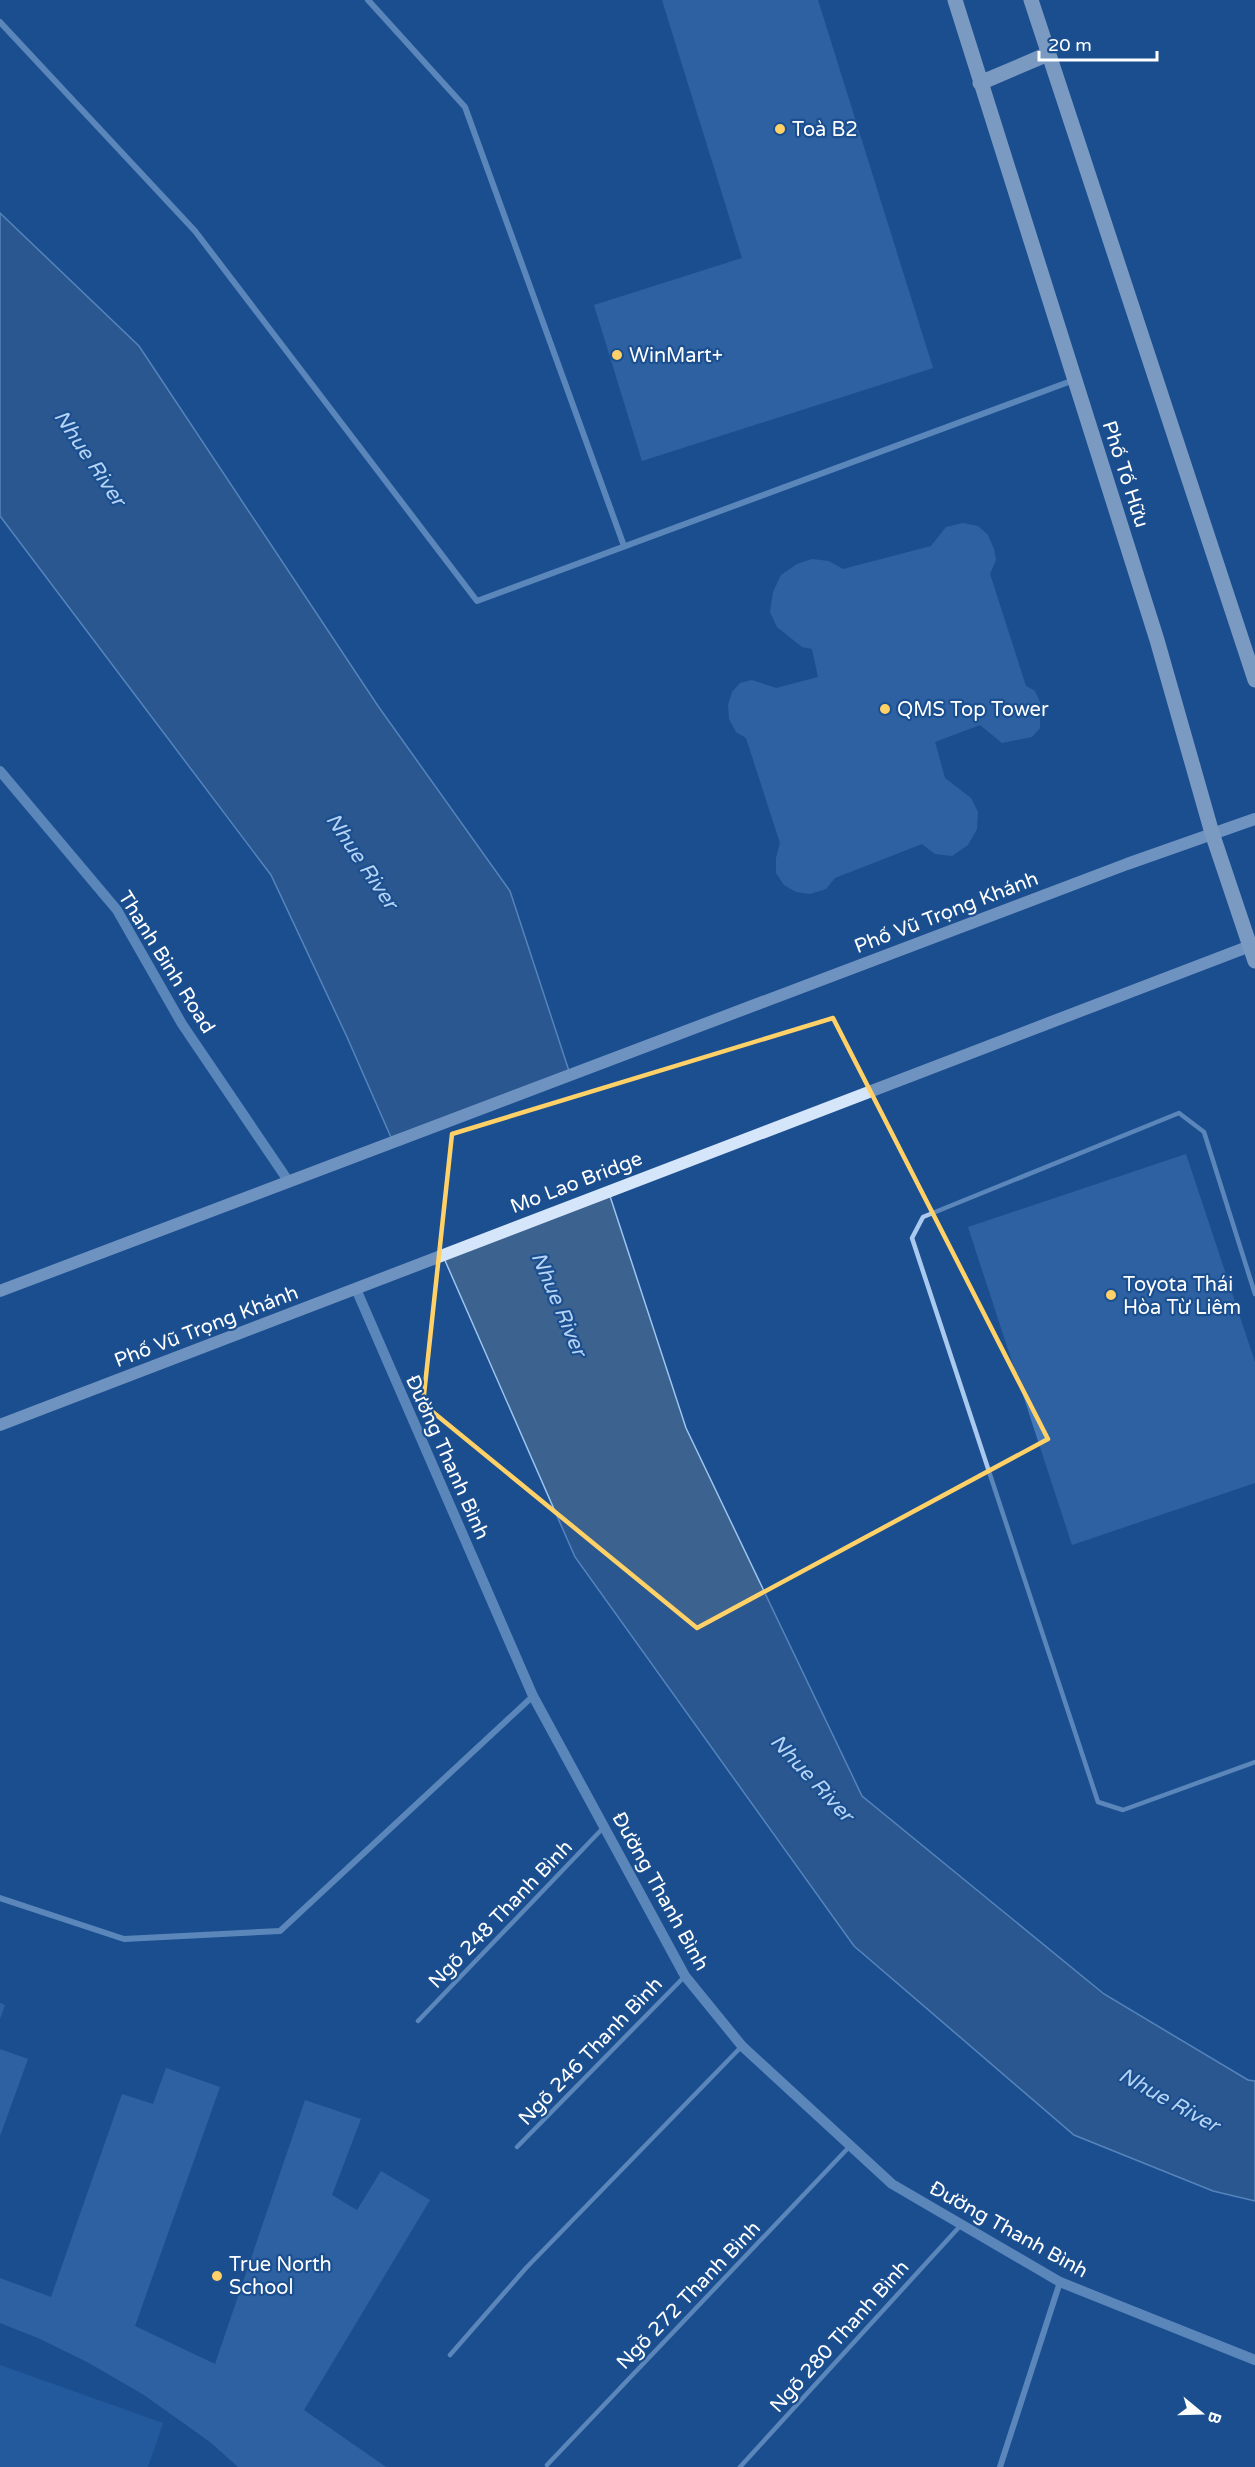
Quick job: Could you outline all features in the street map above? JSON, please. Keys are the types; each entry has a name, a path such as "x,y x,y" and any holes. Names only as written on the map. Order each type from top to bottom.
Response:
{"main road":[{"name":"Phố Tố Hữu","path":"955,0 1157,640 1212,833 1252,945 1255,961"},
{"path":"1030,0 1255,680"},
{"path":"980,82 1048,54"},
{"name":"Phố Vũ Trọng Khánh","path":"289,1182 1212,833 1255,819"},
{"name":"Mo Lao Bridge","path":"424,1261 1252,945"},
{"path":"0,1291 289,1182"},
{"name":"Phố Vũ Trọng Khánh","path":"0,1425 424,1261"}],"street":[{"path":"368,0 465,107 624,546"},
{"path":"0,22 195,231 477,601 1074,380"},
{"name":"Thanh Binh Road","path":"0,771 117,909 182,1024 289,1182"},
{"name":"Đường Thanh Bình","path":"356,1289 533,1696 685,1976 741,2046 892,2184 1060,2282 1255,2360"},
{"path":"0,1898 124,1939 280,1931 533,1696"},
{"path":"1000,2467 1060,2282"}],"lane":[{"path":"1255,1294 1204,1132 1179,1113 923,1216 912,1238 1098,1802 1123,1810 1255,1762"},
{"name":"Ngõ 248 Thanh Bình","path":"418,2022 604,1827"},
{"name":"Ngõ 246 Thanh Bình","path":"517,2147 685,1976"},
{"path":"450,2355 526,2268 741,2046"},
{"name":"Ngõ 272 Thanh Bình","path":"547,2465 850,2146"},
{"name":"Ngõ 280 Thanh Bình","path":"740,2467 961,2225"}],"highlighted area":[{"path":"833,1018 1048,1439 697,1628 423,1404 452,1134"}],"shaded area":[{"path":"0,2365 163,2423 148,2467 0,2467"}],"water":[{"name":"Nhue River","path":"0,213 139,346 378,706 510,891 686,1428 862,1796 1104,1994 1248,2080 1255,2081 1255,2201 1213,2191 1074,2135 854,1946 575,1557 347,1037 271,875 0,516"}],"pier":[{"path":"573,1074 611,1190 440,1255 391,1143"}],"building":[{"name":"Toà B2","path":"662,0 818,0 933,368 642,461 594,305 742,258"},
{"name":"QMS Top Tower","path":"963,523 978,526 988,535 994,549 996,560 990,574 1026,686 1035,691 1040,702 1040,728 1032,737 1002,743 980,725 935,742 945,778 971,798 978,812 977,829 968,845 952,856 935,854 922,844 835,878 826,889 810,894 796,892 784,885 776,873 776,858 780,843 746,738 736,732 729,719 728,705 732,692 740,683 752,680 776,688 818,677 812,649 802,647 777,627 770,612 773,592 781,575 797,564 812,559 829,561 843,569 931,546 946,527"},
{"name":"Toyota Thái Hòa Từ Liêm","path":"1186,1154 1255,1362 1255,1483 1072,1545 968,1227"},
{"path":"0,2003 5,2005 0,2019"},
{"path":"0,2049 28,2059 0,2136"},
{"path":"166,2068 220,2087 135,2326 215,2364 305,2100 361,2119 332,2195 357,2210 381,2171 430,2200 304,2410 386,2467 238,2467 210,2442 144,2395 89,2363 38,2338 0,2323 0,2278 51,2297 122,2094 153,2104"}],"place":[{"name":"Toà B2","path":"780,129"},
{"name":"WinMart+","path":"617,355"},
{"name":"QMS Top Tower","path":"885,709"},
{"name":"Toyota Thái Hòa Từ Liêm","path":"1111,1295"},
{"name":"True North School","path":"217,2276"}]}
